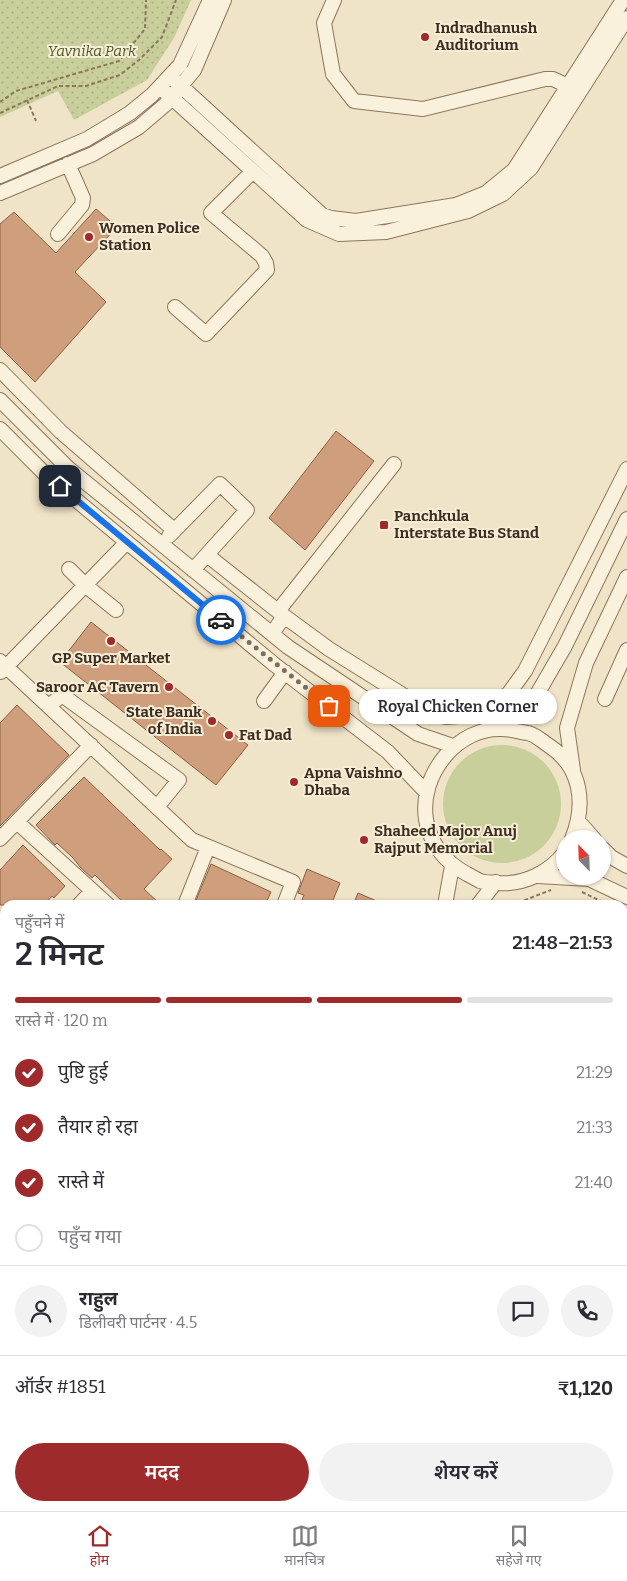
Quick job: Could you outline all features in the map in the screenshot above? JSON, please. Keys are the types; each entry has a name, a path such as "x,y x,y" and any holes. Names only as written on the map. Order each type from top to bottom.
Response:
{"street":[{"path":"0,176 87,139 130,113 160,87 180,65 210,0"},
{"path":"0,193 93,154 139,127 171,97 194,70 224,0"},
{"path":"334,0 324,23 333,74 354,101 423,108 545,79 553,79 574,89"},
{"path":"160,87 307,220 339,234 386,232 468,211 503,194 531,168 623,0"},
{"path":"170,76 315,209 331,218 356,221 456,205 486,193 514,170 627,18"},
{"path":"58,234 82,205 83,198 68,164"},
{"path":"175,307 206,334 267,270 262,256 211,213 253,171"},
{"path":"0,370 61,432 174,530"},
{"path":"0,400 68,468 288,647 418,734 453,746"},
{"path":"1,433 46,475 127,542 285,672 388,752 426,792"},
{"path":"272,634 281,614 394,464"},
{"path":"207,555 281,614 329,649 435,715 446,717 460,716 499,701 509,693 525,671 627,469"},
{"path":"161,544 220,484 247,510 193,570"},
{"path":"503,728 532,703 565,646 627,519"},
{"path":"127,542 2,667 49,706 192,840 293,882 286,900"},
{"path":"69,569 85,585 116,610"},
{"path":"576,830 579,822 580,802 578,786 573,773 567,728 586,663 627,577"},
{"path":"605,699 627,650"},
{"path":"264,701 285,672"},
{"path":"49,706 62,695 179,780 158,808"},
{"path":"573,773 557,751 532,734 503,728 479,732 466,737 453,746 435,768 426,792 425,812 428,830 435,845 452,866 481,881 510,884 538,876 589,879 627,897"},
{"path":"0,839 91,745"},
{"path":"17,822 102,900"},
{"path":"579,822 586,830"},
{"path":"187,900 208,847"},
{"path":"611,857 627,866"},
{"path":"538,876 556,862"},
{"path":"446,900 452,866"},
{"path":"482,900 496,882"},
{"path":"84,900 92,891"}],"path":[{"path":"0,102 16,91 119,61 145,29 146,0"},
{"path":"0,113 58,86 86,86 120,75 139,60 162,36 176,0"},
{"path":"27,100 36,121"},
{"path":"524,900 559,889"},
{"path":"577,890 598,900"}],"green space":[{"name":"Yavnika Park","path":"0,0 191,0 174,38 147,80 74,120 58,91 0,117"},
{"path":"502,745 525,749 544,762 557,781 561,804 557,827 544,846 525,859 502,863 479,859 460,846 447,827 443,804 447,781 460,762 479,749"}],"building":[{"path":"96,209 117,227 75,272 106,302 35,382 0,347 0,224 14,212 56,253"},
{"path":"336,431 374,461 305,550 269,518"},
{"path":"91,622 248,745 216,785 60,662"},
{"path":"17,705 69,755 0,826 0,723"},
{"path":"84,777 160,850 172,859 144,889 156,900 121,900 95,875 92,878 36,825"},
{"path":"23,845 65,886 54,898 52,896 48,900 0,900 0,870"},
{"path":"211,864 271,892 267,900 196,900"},
{"path":"307,869 340,883 333,900 302,900 304,895 298,893"},
{"path":"358,893 374,900 355,900"}],"way so far":[{"path":"221,620 275,665 329,706"}],"place":[{"name":"Indradhanush Auditorium","path":"425,37"},
{"name":"Women Police Station","path":"89,237"},
{"name":"Panchkula Interstate Bus Stand","path":"384,525"},
{"name":"GP Super Market","path":"111,641"},
{"name":"Saroor AC Tavern","path":"169,687"},
{"name":"Royal Chicken Corner","path":"329,706"},
{"name":"State Bank of India","path":"212,721"},
{"name":"Fat Dad","path":"229,735"},
{"name":"Apna Vaishno Dhaba","path":"294,782"},
{"name":"Shaheed Major Anuj Rajput Memorial","path":"364,840"}],"route":[{"path":"60,486 221,620"}]}
